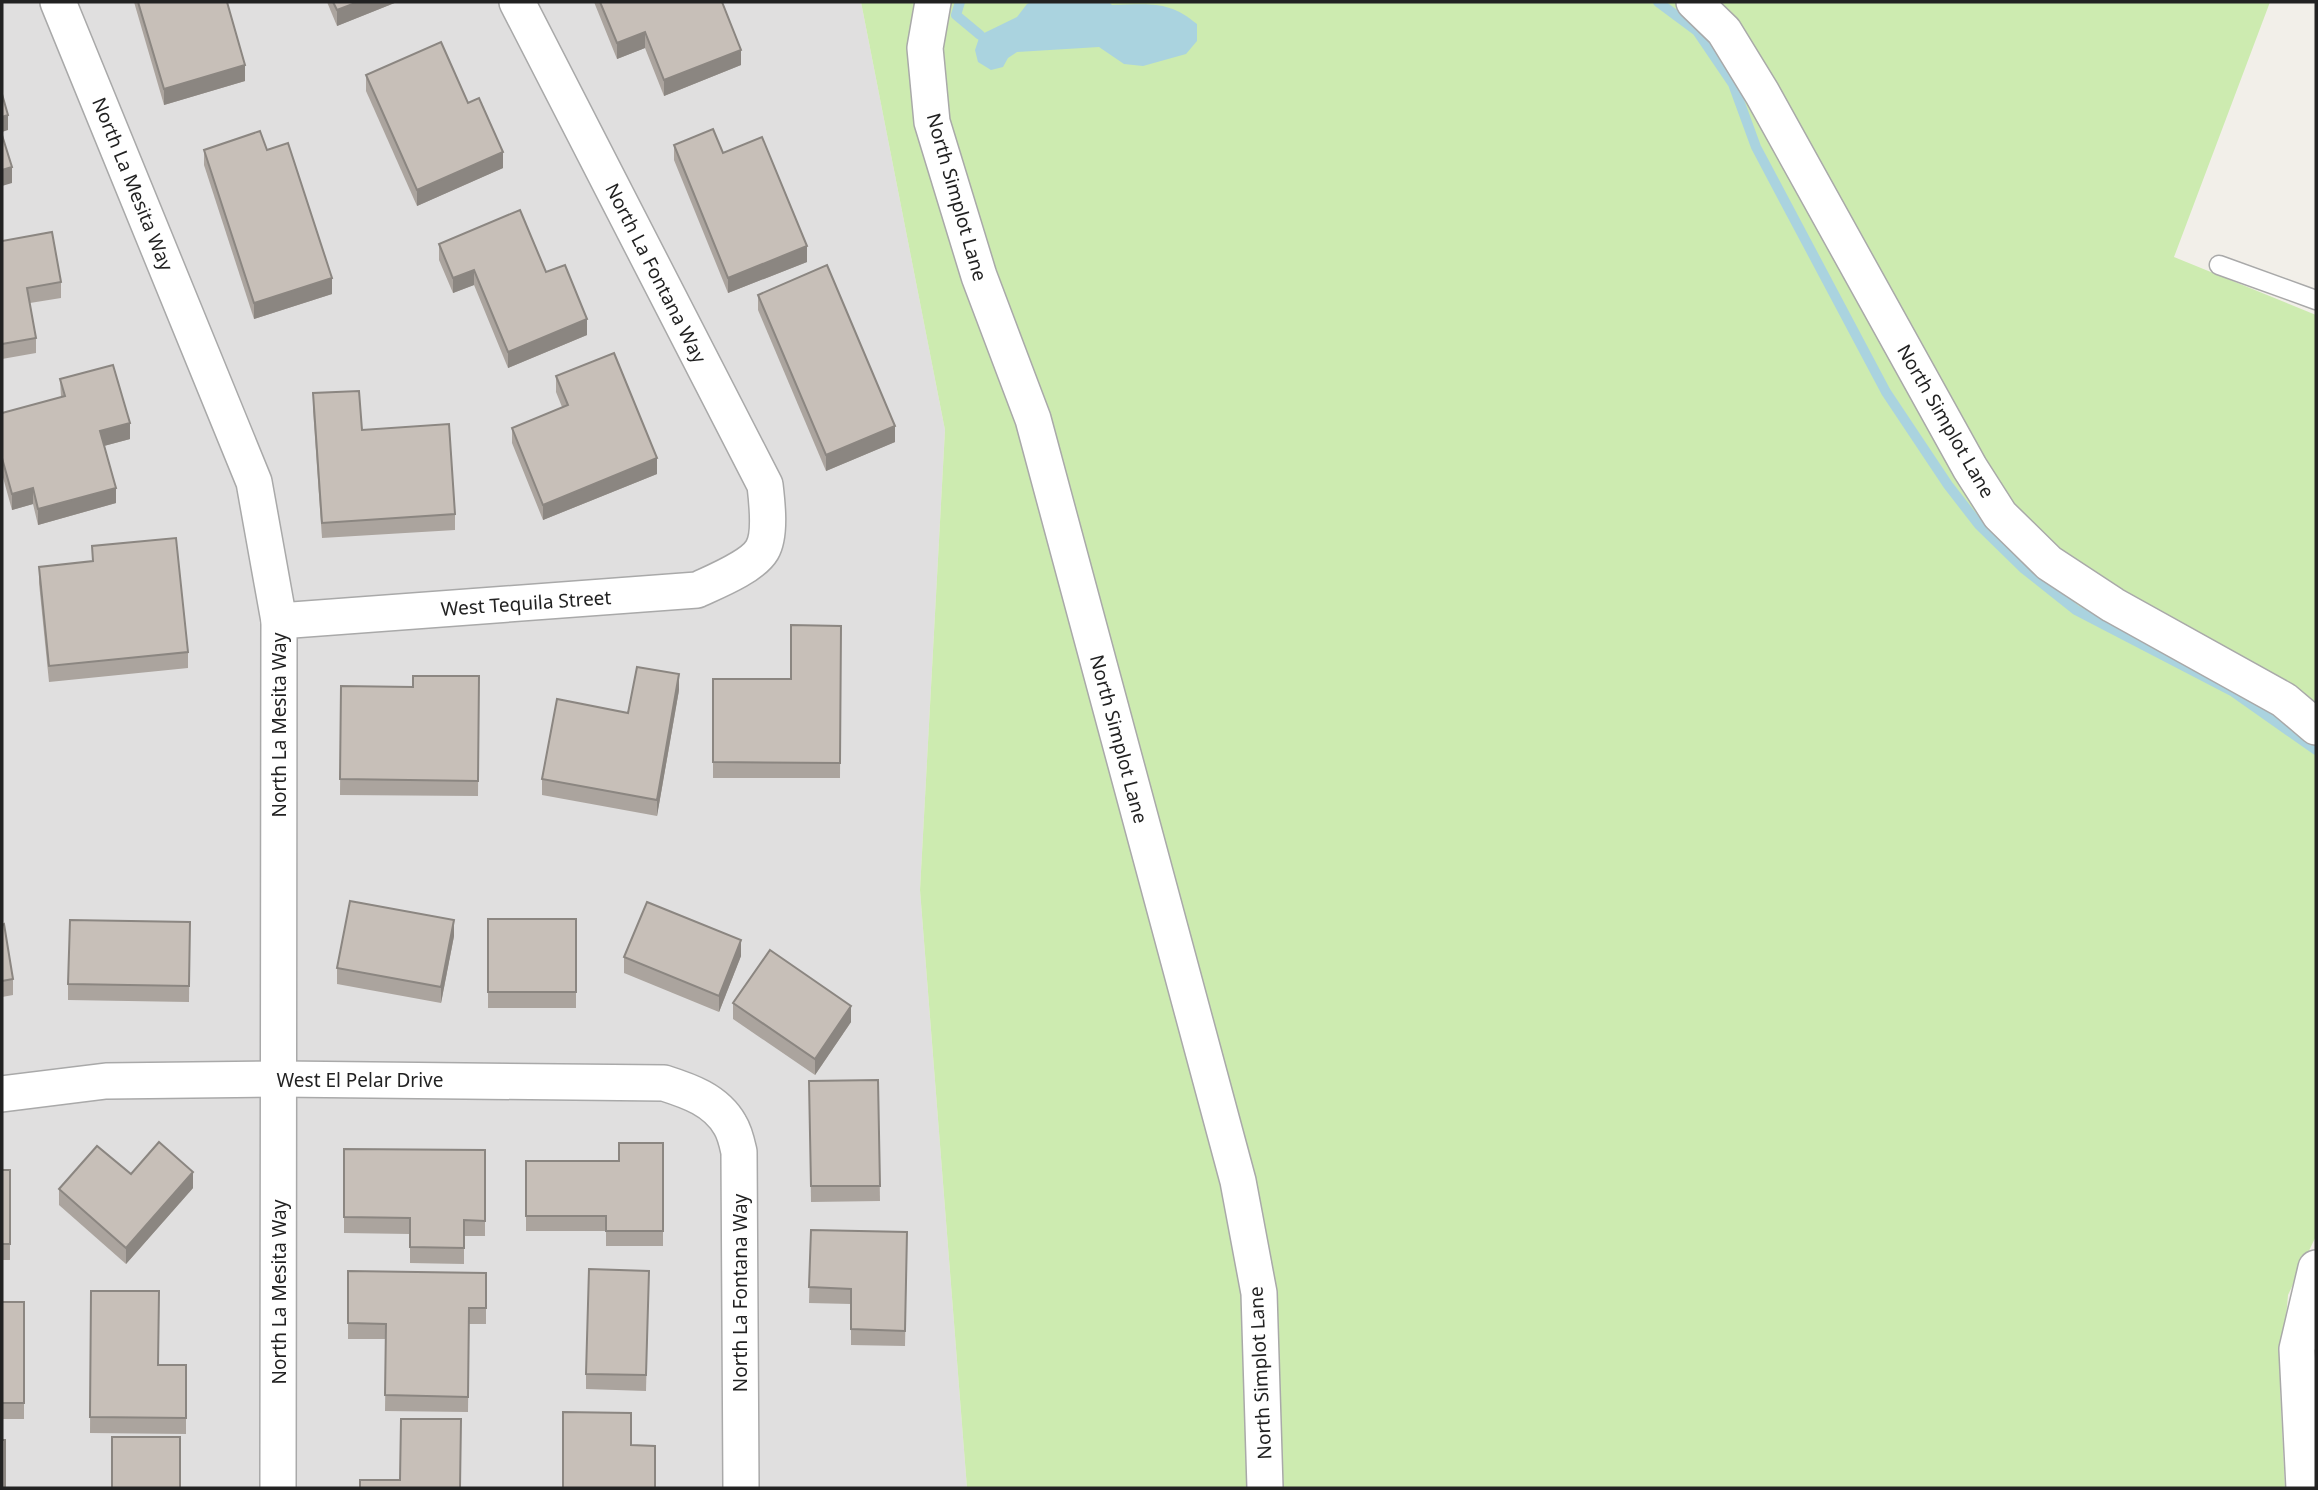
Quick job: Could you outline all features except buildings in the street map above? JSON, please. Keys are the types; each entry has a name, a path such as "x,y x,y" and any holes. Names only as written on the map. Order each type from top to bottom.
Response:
{"street":[{"name":"North La Mesita Way","path":"58,2 254,482 279,621 278,1488"},
{"name":"North La Fontana Way","path":"517,2 765,485 768,517 762,550"},
{"name":"North Simplot Lane","path":"933,2 925,48 932,122 979,276 1033,419 1238,1181 1259,1293 1265,1488"},
{"name":"North Simplot Lane","path":"1693,2 1724,31 1762,93 1963,456 2000,515 2049,563 2113,605 2284,700 2316,727"},
{"name":"West Tequila Street","path":"279,621 697,590 736,572 762,550"},
{"name":"West El Pelar Drive","path":"2,1094 106,1081 280,1079 664,1083 692,1092 714,1106"},
{"name":"North La Fontana Way","path":"714,1106 730,1125 739,1152 741,1488"},
{"path":"2304,1488 2297,1349 2316,1268"}],"lane":[{"path":"2219,265 2316,300"}],"shaded area":[{"path":"2,2 861,2 945,430 920,890 967,1488 2,1488"}],"green space":[{"path":"861,2 2270,2 2174,257 2316,315 2316,1236 2288,1295 2280,1386 2285,1488 967,1488 920,890 945,430"}],"water":[{"path":"1031,2 1109,2 1112,5 1148,4 1168,7 1197,24 1197,41 1186,54 1143,66 1124,64 1099,47 1017,52 1008,58 1003,67 991,70 978,62 975,50 980,35 1017,17"}],"waterway":[{"path":"960,2 956,15 980,35"},
{"path":"1658,2 1697,31 1733,84 1756,147 1886,392 1948,485 1979,525 2023,568 2076,610 2232,691 2316,750"}]}
